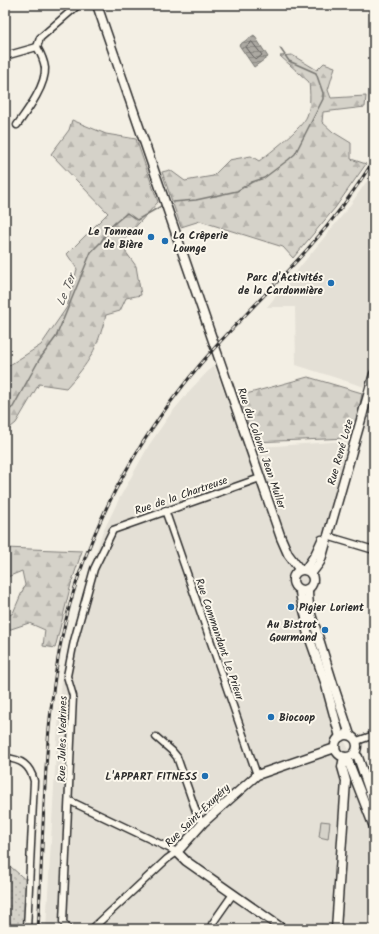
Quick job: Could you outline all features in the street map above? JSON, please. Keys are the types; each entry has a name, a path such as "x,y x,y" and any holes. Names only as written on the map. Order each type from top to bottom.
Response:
{"main road":[{"name":"Rue du Colonel Jean Muller","path":"97,5 260,478 288,554 293,576 293,584 304,590"},
{"name":"Rue René Lote","path":"306,571 316,555 322,540 327,536 374,374"},
{"name":"Rue du Colonel Jean Muller","path":"288,554 306,571"},
{"path":"293,576 306,571 313,582 304,590 300,600 308,624 307,631 325,682 340,737"},
{"path":"304,590 310,615 319,638 334,690 350,735 357,741 358,748 355,754 346,758 342,767 346,781 336,929"},
{"path":"350,735 340,737 336,742 335,748 338,754 346,758 374,827"},
{"name":"Rue Saint-Exupéry","path":"177,852 202,823 257,775 335,748"},
{"path":"355,754 358,757 374,804"},
{"path":"177,852 186,861 283,929"}],"street":[{"path":"17,125 39,91 45,70 44,59 37,47 40,38 78,5"},
{"path":"5,56 37,47"},
{"name":"Rue de la Chartreuse","path":"111,532 114,529 165,510 260,478"},
{"name":"Rue Commandant Le Prieur","path":"165,510 257,775"},
{"name":"Rue Jules Vedrines","path":"68,929 63,922 70,801 73,696 67,676 74,641 94,569 111,532"},
{"path":"327,536 374,550"},
{"path":"357,741 374,735"},
{"path":"156,737 177,757 198,817 202,823"},
{"path":"5,758 16,759 26,765 32,774 34,781 27,929"},
{"path":"70,801 177,852"},
{"name":"Rue Saint-Exupéry","path":"92,929 167,859 177,852"},
{"path":"212,924 233,894"}],"shaded area":[{"name":"Parc d'Activités de la Cardonnière","path":"374,171 374,390 296,365 295,307 267,307 346,211"},
{"path":"214,365 245,448 347,441 317,574 313,610 342,736 352,756 374,823 374,929 46,929 56,752 62,679 73,628 89,573 102,534 119,499 149,445 169,416 191,389"},
{"path":"374,402 374,431 365,429"}],"green space":[{"path":"292,55 317,70 324,63 335,67 328,90 331,98 366,96 365,107 323,112 322,122 333,132 351,143 351,159 366,164 335,208 293,258 283,247 200,221 181,227 162,172 170,170 185,181 213,176 229,160 251,156 259,161 286,140 304,121 309,108 309,82 280,56"},
{"path":"72,120 106,134 136,139 158,202 120,244 136,266 141,295 126,298 120,311 106,315 92,354 66,388 39,384 16,423 5,432 5,368 41,345 67,307 77,269 67,254 108,213 51,154 69,130"},
{"path":"308,377 362,393 356,427 348,438 254,442 239,396"},
{"path":"5,548 82,551 71,584 55,648 43,646 45,630 29,623 5,631 5,618 13,613 25,585 22,571 5,578"},
{"path":"321,821 330,822 328,839 319,837"},
{"path":"5,866 11,867 28,882 23,929 5,929"}],"water":[{"path":"254,35 268,57 254,67 239,45"}],"waterway":[{"name":"Le Ter","path":"173,202 196,200 237,191 252,182 264,178 295,154 323,99 323,93 316,73 289,61 280,48"},
{"name":"Le Ter","path":"5,413 13,407 39,360 56,337 91,252 101,242 110,227 127,213 137,220 163,205"}],"railway":[{"path":"38,929 45,782 51,708 56,672 70,603 93,537 124,474 161,415 197,368 296,262 320,234 344,204 374,160"}],"place":[{"name":"Le Tonneau de Bière","path":"151,237"},
{"name":"La Crêperie Lounge","path":"165,241"},
{"name":"Parc d'Activités de la Cardonnière","path":"331,283"},
{"name":"Pigier Lorient","path":"291,607"},
{"name":"Au Bistrot Gourmand","path":"325,630"},
{"name":"Biocoop","path":"271,717"},
{"name":"L'APPART FITNESS","path":"205,776"}]}
